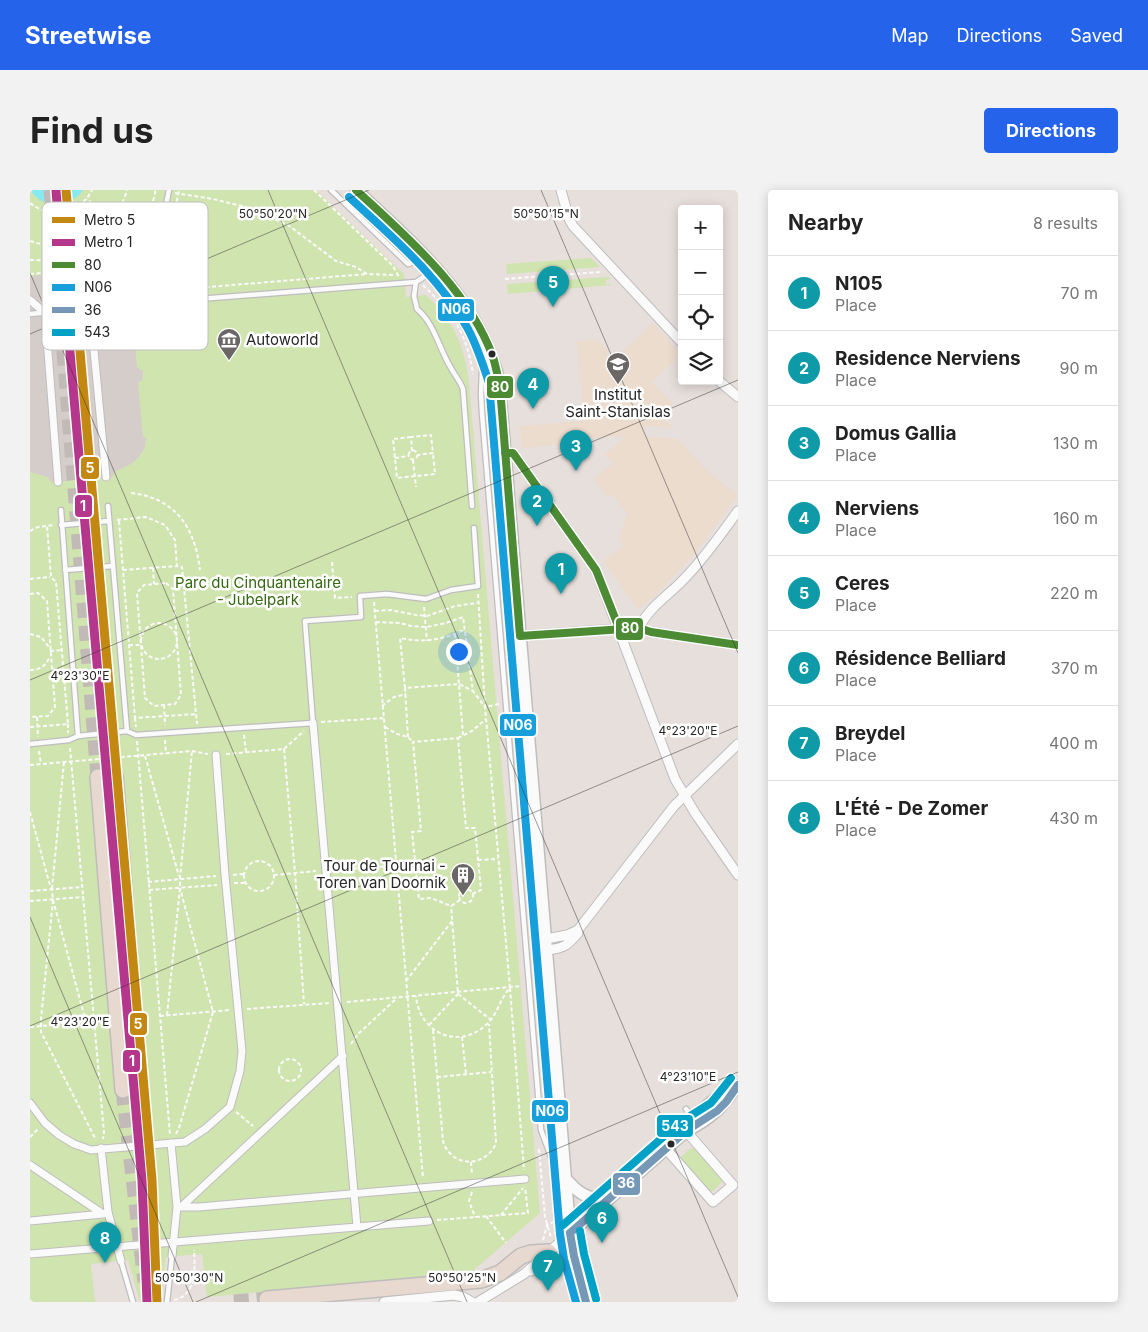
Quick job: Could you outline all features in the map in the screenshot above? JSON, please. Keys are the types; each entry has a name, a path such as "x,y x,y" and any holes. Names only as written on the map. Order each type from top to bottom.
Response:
{"highway":[{"path":"115,776 140,1088"},
{"path":"98,777 123,1090"},
{"path":"267,1298 481,1280 500,1273 521,1256 531,1253 548,1252"}],"street":[{"path":"356,190 437,269 465,304 483,336 499,381 570,1233 586,1302"},
{"path":"561,190 569,219 573,226 679,340"},
{"path":"30,300 42,310"},
{"path":"48,350 58,482"},
{"path":"94,350 106,478"},
{"path":"723,384 738,397"},
{"path":"505,452 513,453 596,570 675,779 738,875"},
{"path":"639,628 648,614 684,580 738,511"},
{"path":"520,636 639,628 651,632 738,645"},
{"path":"314,723 358,1227"},
{"path":"547,944 561,948 567,945 684,795 738,744"},
{"path":"30,1103 45,1122 59,1135 74,1144 91,1150 185,1142 206,1129 230,1107 238,1082 242,1051 225,875 216,754"},
{"path":"179,1207 262,1133 343,1056"},
{"path":"686,1131 706,1105 737,1085"},
{"path":"524,1274 686,1131 714,1114 726,1102 737,1085"},
{"path":"666,1149 713,1202 720,1196 732,1185 686,1131"},
{"path":"171,1143 179,1207 172,1256"},
{"path":"101,1148 106,1213 121,1261"},
{"path":"30,1166 106,1213"},
{"path":"179,1207 200,1207 473,1185 525,1179"},
{"path":"566,1179 584,1195 606,1200"},
{"path":"30,1221 106,1213"},
{"path":"30,1254 429,1221"},
{"path":"478,1302 524,1274 548,1265 568,1271 580,1281"},
{"path":"384,1302 454,1295 472,1302"}],"lane":[{"path":"331,190 408,264 426,259"},
{"path":"208,298 417,281 437,269"},
{"path":"417,281 414,296 417,309 431,326 451,369 460,381 463,389 472,506"},
{"path":"483,336 482,413 541,1130 553,1162 566,1179"},
{"path":"108,506 127,732"},
{"path":"61,510 78,736"},
{"path":"61,525 110,521"},
{"path":"30,744 69,740 78,736 127,732 136,735 314,723 305,621 361,617 360,596 387,594 423,599 451,590 478,586 474,528"},
{"path":"65,570 113,566"},
{"path":"686,1109 694,1119"},
{"path":"167,1301 172,1256"},
{"path":"121,1261 133,1302"}],"path":[{"path":"84,202 92,190"},
{"path":"122,202 127,190"},
{"path":"208,287 367,274 388,274 400,278 393,266 314,190"},
{"path":"169,191 238,204 270,216 288,225 336,261 356,267 367,274"},
{"path":"87,199 90,202"},
{"path":"30,204 42,211"},
{"path":"505,279 600,272"},
{"path":"417,281 446,307 459,325 469,350 473,374"},
{"path":"431,435 433,453 435,474 397,478 393,439 431,435"},
{"path":"409,456 412,451 411,437"},
{"path":"412,451 418,454 433,453"},
{"path":"413,460 417,458 418,454"},
{"path":"395,458 409,456"},
{"path":"409,456 413,460 416,487"},
{"path":"131,493 145,495 158,500 181,518 190,530 196,543 200,570"},
{"path":"110,521 146,518 164,525 175,540 177,566"},
{"path":"119,520 135,718 197,714"},
{"path":"30,530 61,525"},
{"path":"30,727 68,724 56,582 51,577 47,526"},
{"path":"332,562 335,598 360,596"},
{"path":"123,570 182,567 198,731"},
{"path":"153,568 154,584"},
{"path":"30,578 51,577"},
{"path":"166,583 172,589 182,695 175,704 154,706 145,698 137,593 144,585 154,584 166,583"},
{"path":"30,594 38,593 47,601 56,707 48,716 30,717"},
{"path":"423,599 427,641"},
{"path":"423,1188 375,611 391,610 425,616 478,602 485,707 528,1213 429,1221"},
{"path":"376,622 426,627 463,617 473,691"},
{"path":"156,624 167,626 175,634 176,639 174,650 171,654 161,659 150,658 141,644 142,633 150,625 156,624"},
{"path":"408,737 400,638 427,641 464,630"},
{"path":"30,634 45,639 50,651 49,660 44,667 30,670"},
{"path":"454,634 463,735"},
{"path":"129,645 141,644"},
{"path":"50,651 62,650"},
{"path":"405,688 459,684 473,691 485,707"},
{"path":"382,706 394,697 406,694"},
{"path":"485,707 499,704"},
{"path":"164,705 165,716"},
{"path":"37,717 38,726"},
{"path":"30,765 192,752 216,754 284,749 314,723 383,718"},
{"path":"413,742 458,738 472,731 486,719"},
{"path":"384,726 397,734 408,737 413,742 421,831 412,832 419,899 431,898 451,906"},
{"path":"136,735 171,1143"},
{"path":"244,735 246,752"},
{"path":"458,738 466,828 475,828 481,890 472,894 468,902 460,900"},
{"path":"69,740 104,1133 101,1148"},
{"path":"166,742 166,754"},
{"path":"284,749 304,1004"},
{"path":"167,1015 192,752"},
{"path":"40,753 41,764"},
{"path":"145,755 180,878"},
{"path":"64,762 52,889 53,900 86,1022"},
{"path":"30,812 52,889"},
{"path":"478,860 498,859"},
{"path":"258,861 270,866 274,875 271,885 266,890 260,892 253,891 245,883 244,874 246,868 251,863 258,861"},
{"path":"274,875 416,864"},
{"path":"148,882 244,874"},
{"path":"149,890 245,883"},
{"path":"30,891 83,886"},
{"path":"171,1143 179,1128 213,1012 180,888"},
{"path":"460,900 459,896 462,890 468,890 472,894"},
{"path":"30,901 84,897"},
{"path":"53,900 41,1032 92,1135 101,1148"},
{"path":"451,906 460,900"},
{"path":"451,906 458,993 491,1020"},
{"path":"406,981 452,921"},
{"path":"160,1016 458,993 520,986"},
{"path":"416,996 417,1006 433,1030 442,1034 462,1037 482,1029 489,1023 502,995 510,988"},
{"path":"428,1025 458,993"},
{"path":"343,1056 358,1034 398,997"},
{"path":"30,1027 95,1021"},
{"path":"433,1030 443,1141 448,1152 455,1158 471,1162 486,1157 493,1151 496,1143 489,1023"},
{"path":"462,1037 466,1075"},
{"path":"288,1060 295,1060 301,1068 300,1075 295,1080 285,1080 280,1074 280,1067 288,1060"},
{"path":"437,1077 491,1072"},
{"path":"230,1107 262,1133"},
{"path":"30,1137 45,1122"},
{"path":"538,1142 547,1225"},
{"path":"471,1162 473,1185 470,1201 475,1217"},
{"path":"502,1215 523,1190 525,1179"},
{"path":"486,1216 506,1243"},
{"path":"554,1226 555,1231"},
{"path":"167,1301 176,1300 189,1292 195,1268 193,1240"},
{"path":"149,1282 151,1302"}],"shaded area":[{"path":"42,275 42,350 136,350 137,367 143,371 143,379 138,383 143,436 146,438 145,448 138,458 131,464 116,471 112,477 98,478 93,476 90,479 73,480 70,478 66,481 51,482 47,477 30,472 30,276"},
{"path":"653,323 678,351 678,357 652,382 673,404 669,407 660,408 658,413 665,415 663,417 673,428 644,426 644,436 677,439 712,475 738,495 696,552 656,595 638,609 603,561 624,546 619,539 627,513 612,494 607,497 594,479 614,463 605,454 623,439 623,436 577,439 573,443 522,448 520,426 582,421 584,418 577,341 598,340 609,351 607,357 612,362"}],"green space":[{"name":"Parc du Cinquantenaire - Jubelpark","path":"30,190 316,190 404,274 406,297 426,295 444,314 461,345 467,369 540,1213 475,1269 475,1273 207,1297 202,1254 166,1257 161,1302 140,1302 128,1260 91,1264 95,1302 30,1302","holes":["123,776 148,1087 118,1090 92,778"]},
{"path":"591,258 600,267 507,274 506,264"},
{"path":"609,277 611,279 606,280 606,284 611,285 508,294 507,284"},
{"path":"691,1148 694,1148 723,1181 713,1191 710,1192 681,1160 681,1157"}],"water":[{"path":"30,190 83,190 69,202 44,202 36,197"}],"tunnel":[{"path":"51,190 52,202"},
{"path":"64,190 65,202"},
{"path":"64,350 98,777"},
{"path":"78,350 115,776"},
{"path":"140,1088 153,1249 155,1302"},
{"path":"123,1090 145,1282"},
{"path":"234,1302 267,1299"}],"metro line":[{"name":"5","path":"66,190 67,202"},
{"name":"1","path":"56,191 57,202"},
{"name":"1","path":"70,350 142,1181 147,1302"},
{"name":"5","path":"80,350 152,1180 157,1302"}],"transit line":[{"name":"80","path":"356,190 435,266 468,309 482,332 493,357 500,387 520,636"},
{"name":"N06","path":"349,197 414,258 444,292 471,335 489,383 560,1234 564,1259 576,1302"},
{"name":"80","path":"505,453 513,453 596,570 619,628"},
{"name":"80","path":"520,636 639,628 651,632 738,645"},
{"name":"543","path":"563,1225 679,1123 711,1103 731,1078"},
{"name":"36","path":"570,1233 686,1131 717,1111 738,1085"},
{"name":"543","path":"580,1231 596,1299"},
{"name":"36","path":"570,1233 586,1302"}],"place":[{"name":"Ceres","path":"553,307"},
{"name":"Autoworld","path":"229,361"},
{"name":"Institut Saint-Stanislas","path":"618,385"},
{"name":"Nerviens","path":"533,409"},
{"name":"Domus Gallia","path":"576,471"},
{"name":"Residence Nerviens","path":"537,526"},
{"name":"N105","path":"561,594"},
{"name":"Tour de Tournai - Toren van Doornik","path":"463,896"},
{"name":"Résidence Belliard","path":"602,1243"},
{"name":"L'Été - De Zomer","path":"105,1263"},
{"name":"Breydel","path":"548,1291"}]}
